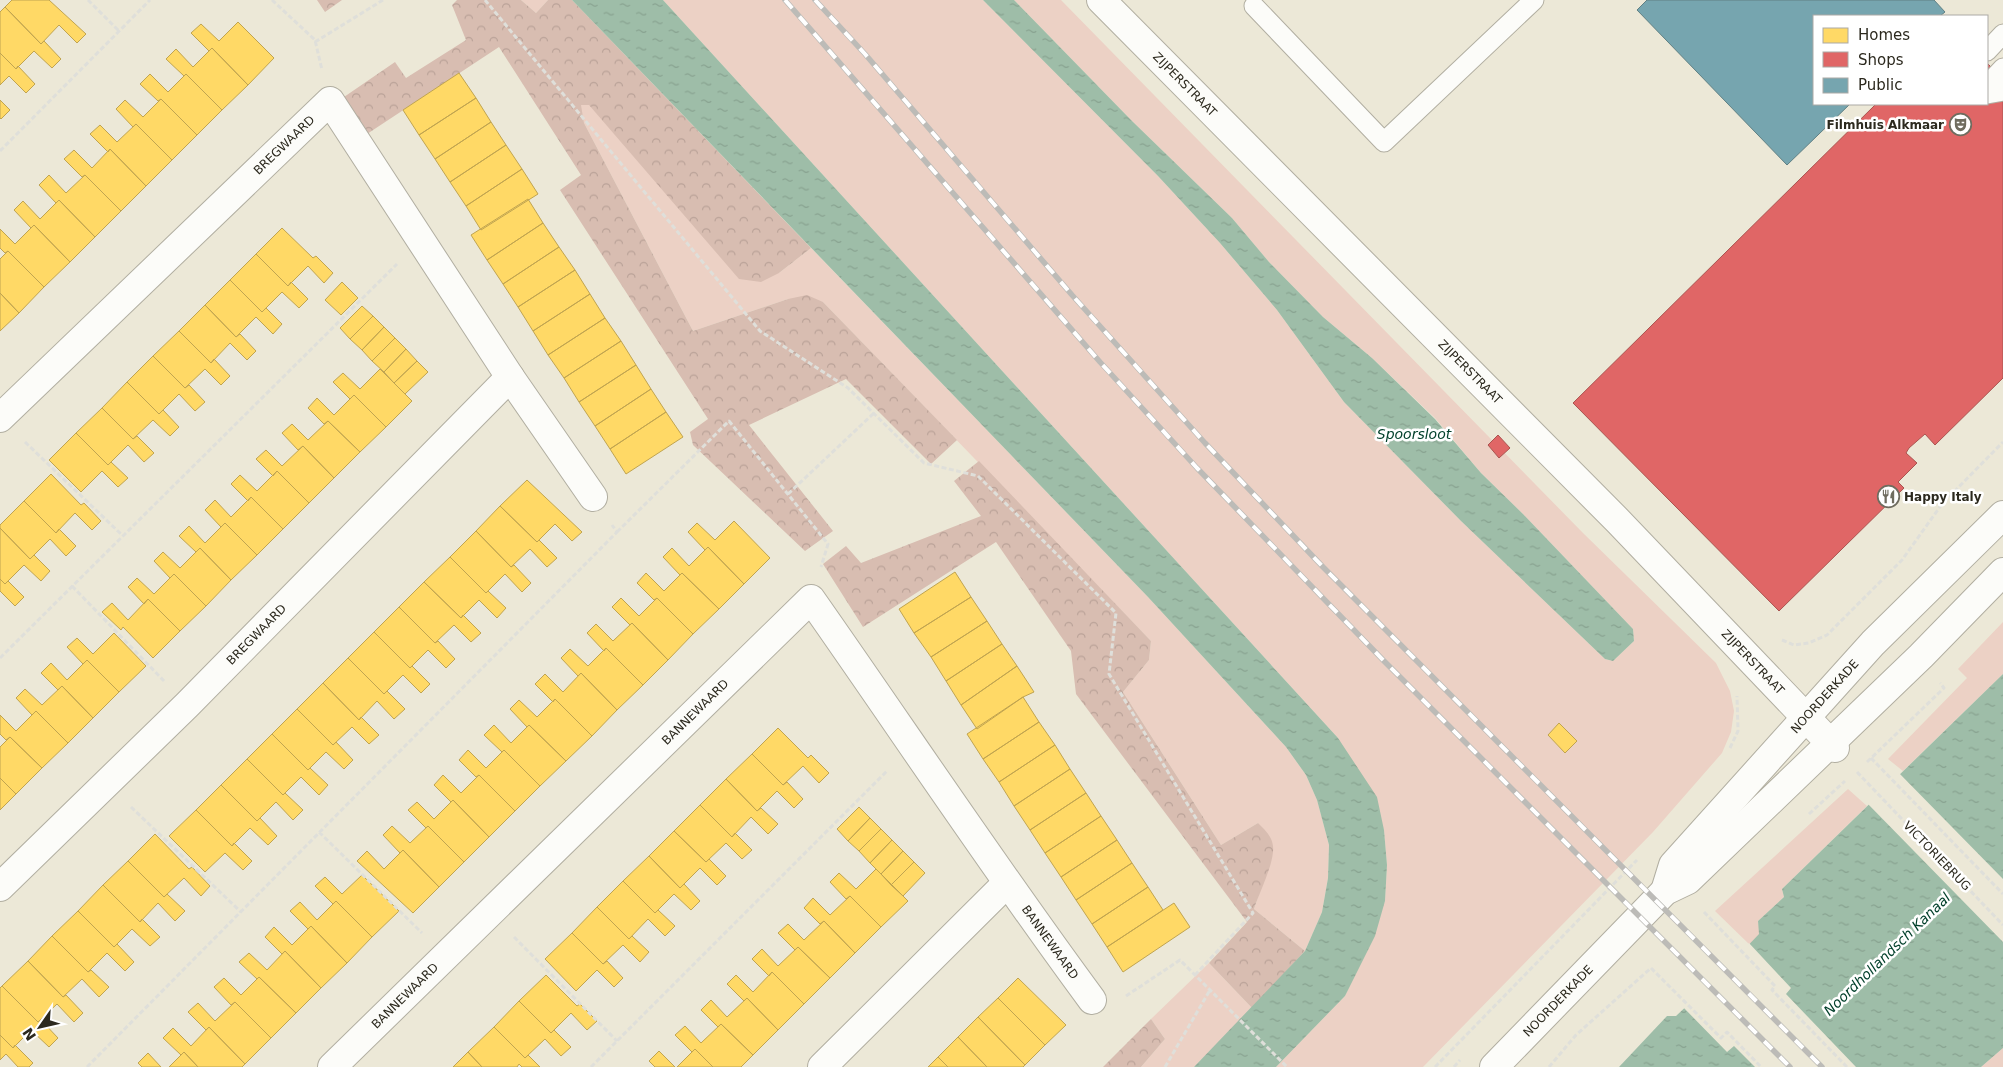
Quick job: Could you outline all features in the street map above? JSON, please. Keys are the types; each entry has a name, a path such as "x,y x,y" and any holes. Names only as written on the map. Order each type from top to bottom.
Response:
{"street":[{"name":"ZIJPERSTRAAT","path":"1101,0 1591,494 1832,745"},
{"path":"330,101 510,377 593,497"},
{"name":"BREGWAARD","path":"0,418 330,101"},
{"name":"BREGWAARD","path":"0,888 187,704 510,377"},
{"name":"NOORDERKADE","path":"1666,891 1673,865 1805,716 1873,643 2003,515"},
{"name":"NOORDERKADE","path":"1494,1067 1666,891 1688,880 1832,745 2003,572"},
{"name":"BANNEWAARD","path":"332,1067 811,599 913,744 1006,884 1092,1000"},
{"path":"822,1067 1006,884"}],"lane":[{"path":"1254,6 1384,142 1534,0"},
{"path":"1988,50 2003,34"},
{"path":"1988,84 2003,68"},
{"path":"1988,94 2003,91"}],"path":[{"path":"88,0 120,31"},
{"path":"0,151 150,0"},
{"path":"272,0 315,42 330,101"},
{"path":"315,42 383,0"},
{"path":"485,0 760,331 848,388 924,463 978,476 1116,613 1109,674 1253,913 1195,974"},
{"path":"0,658 122,534 422,240"},
{"path":"788,494 874,413"},
{"path":"87,1067 729,421 828,544 811,599"},
{"path":"22,439 122,534"},
{"path":"1779,639 1794,645 1809,643 1827,635 1902,560 1942,504 2003,442"},
{"path":"593,497 617,532"},
{"path":"72,586 187,704"},
{"path":"1805,818 1944,688 1935,679"},
{"path":"1727,756 1738,731 1737,694"},
{"path":"591,1067 913,744"},
{"name":"VICTORIEBRUG","path":"1871,758 2003,894"},
{"path":"107,784 241,912"},
{"name":"VICTORIEBRUG","path":"1871,788 2003,925"},
{"path":"319,832 445,956"},
{"path":"1435,1067 1639,857"},
{"path":"1710,906 1703,912 1708,918 1775,986 1772,990 1847,1067"},
{"path":"489,912 617,1041"},
{"path":"1092,1000 1119,1000 1180,960 1286,1066"},
{"path":"1549,1067 1583,1029 1651,968 1720,1038 1726,1032 1761,1067"},
{"path":"1165,1067 1210,990"}],"shaded area":[{"path":"521,0 548,0 536,13"},
{"path":"663,0 983,0 1158,176 1220,243 1277,310 1344,402 1461,521 1605,659 1613,661 1634,641 1633,629 1481,473 1435,418 1372,358 1323,317 1269,262 1232,218 1131,120 1014,0 1061,0 1583,533 1716,663 1730,691 1734,711 1731,732 1722,753 1653,832 1423,1067 1276,1067 1345,996 1385,901 1387,865 1384,830 1338,738"},
{"path":"589,104 779,273 811,248 1148,597 1286,747 1306,775 1317,800 1329,845 1328,878 1322,912 1305,951 1254,909 1270,863 1258,823 1221,845 1123,692 1149,660 1151,641 823,302 788,299 693,331 584,123 580,105"},
{"path":"2003,622 2003,674 1903,771 1888,759 1967,678 1958,669"},
{"path":"1848,789 1867,806 1782,889 1784,897 1758,921 1760,934 1750,945 1715,911"},
{"path":"1209,963 1252,1008 1194,1067 1141,1067 1165,1039 1151,1019"},
{"path":"2003,1048 2003,1067 1981,1067"}],"green space":[{"path":"317,0 342,0 325,12"},
{"path":"457,0 521,0 536,13 548,0 572,0 811,248 779,273 761,282 739,279 589,105 581,105 584,123 693,331 788,299 807,295 823,302 957,440 931,464 846,379 749,425 833,531 805,551 693,445 690,432 708,419 560,190 581,175 499,47 367,134 344,97 395,62 406,78 466,40 452,5"},
{"path":"979,461 1151,641 1149,660 1123,692 1221,845 1258,823 1271,839 1273,846 1272,860 1254,909 1305,951 1252,1008 1209,963 1247,922 1076,694 1071,651 996,542 863,627 823,564 846,546 861,563 981,516 954,481"},
{"path":"1151,1019 1165,1039 1141,1067 1103,1067"}],"water":[{"path":"572,0 663,0 1338,738 1377,797 1384,830 1387,865 1385,901 1375,936 1345,996 1276,1067 1194,1067 1305,951 1322,912 1328,878 1329,845 1317,800 1306,775 1286,747 1148,597"},
{"name":"Spoorsloot","path":"983,0 1014,0 1131,120 1232,218 1269,262 1323,317 1372,358 1435,419 1481,473 1633,629 1634,641 1613,661 1605,659 1461,521 1344,402 1277,310 1220,243 1158,176"},
{"name":"Noordhollandsch Kanaal","path":"2003,674 2003,1048 1981,1067 1619,1067 1667,1016 1676,1016 1694,999 1720,1029 1769,980 1740,954 1759,934 1758,921 1784,897 1782,889"}],"pier":[{"path":"1898,772 2003,879 2003,942 1867,803"},
{"path":"1749,943 1791,988 1786,994 1856,1067 1755,1067 1734,1046 1727,1052 1682,1006 1695,996 1720,1025 1766,980 1738,955"}],"building: Homes":[{"path":"12,0 49,0 86,34 77,43 59,25 41,44 5,7"},
{"path":"5,7 41,44 44,41 61,59 52,68 34,51 16,69 0,53 0,12"},
{"path":"238,22 274,58 248,85 212,48 209,51 191,33 201,24 219,41"},
{"path":"212,48 248,85 222,110 186,74 184,76 166,59 176,49 193,67"},
{"path":"0,53 16,69 18,66 35,84 26,93 9,76 0,85"},
{"path":"459,73 476,98 419,135 403,110"},
{"path":"150,74 168,92 186,74 222,110 197,135 161,99 158,101 140,84"},
{"path":"476,98 491,122 435,159 419,135"},
{"path":"161,99 197,135 172,160 136,124 133,127 116,109 125,100 143,117"},
{"path":"0,100 10,110 1,119 0,118"},
{"path":"491,122 506,145 450,182 435,159"},
{"path":"136,124 172,160 146,186 110,149 108,152 90,134 100,125 117,142"},
{"path":"506,145 522,169 466,206 450,182"},
{"path":"110,149 146,186 121,211 85,175 82,177 64,159 74,150 92,168"},
{"path":"522,169 538,194 481,230 466,206"},
{"path":"49,175 66,193 85,175 121,211 95,237 59,200 56,203 39,185"},
{"path":"528,199 543,223 487,260 471,235"},
{"path":"59,200 95,237 70,262 34,225 31,228 14,210 23,201 40,219"},
{"path":"543,223 559,247 503,284 487,260"},
{"path":"34,225 70,262 44,287 8,251 5,253 0,248 0,229 15,244"},
{"path":"282,228 313,258 316,256 333,273 324,283 308,266 288,286 256,254"},
{"path":"559,247 575,270 518,307 503,284"},
{"path":"8,251 44,287 19,313 0,293 0,259"},
{"path":"256,254 288,286 291,282 308,299 299,308 282,292 262,312 230,280"},
{"path":"575,270 590,294 533,331 518,307"},
{"path":"230,280 262,312 266,308 282,324 273,334 256,317 236,337 205,305"},
{"path":"342,282 358,298 341,315 325,300"},
{"path":"0,293 19,313 0,331"},
{"path":"590,294 605,318 548,355 533,331"},
{"path":"205,305 236,337 240,334 256,351 247,360 230,343 211,363 179,331"},
{"path":"362,306 373,316 350,339 340,328"},
{"path":"373,316 384,327 362,350 350,339"},
{"path":"605,318 621,341 564,378 548,355"},
{"path":"384,327 395,338 372,361 362,350"},
{"path":"179,331 211,363 214,359 230,376 221,385 205,369 185,388 153,356"},
{"path":"395,338 406,349 384,372 372,361"},
{"path":"621,341 636,365 579,402 564,378"},
{"path":"406,349 417,361 394,383 384,372"},
{"path":"153,356 185,388 189,385 205,402 195,411 179,394 159,414 127,382"},
{"path":"417,361 428,372 405,394 394,383"},
{"path":"636,365 651,389 595,426 579,402"},
{"path":"380,369 412,401 386,427 354,395 350,399 333,382 343,373 360,389"},
{"path":"127,382 159,414 163,410 179,427 170,436 153,420 133,439 102,408"},
{"path":"651,389 666,412 610,449 595,426"},
{"path":"354,395 386,427 360,452 328,421 324,424 308,408 317,398 334,415"},
{"path":"102,408 133,439 137,436 154,453 144,462 128,445 108,465 76,433"},
{"path":"666,412 683,437 626,474 610,449"},
{"path":"328,421 360,452 334,478 303,446 298,450 282,433 292,424 308,440"},
{"path":"76,433 108,465 111,462 128,478 118,487 102,471 81,492 49,460"},
{"path":"303,446 334,478 309,503 277,471 273,476 256,459 266,450 282,466"},
{"path":"277,471 309,503 283,529 251,497 248,501 231,484 240,475 257,491"},
{"path":"51,474 81,505 84,503 101,521 92,530 75,513 56,533 24,501"},
{"path":"527,480 582,532 572,541 555,524 537,542 500,506"},
{"path":"251,497 283,529 257,555 225,523 221,527 205,510 215,500 231,517"},
{"path":"24,501 56,533 59,529 76,546 66,556 50,539 30,559 0,528 0,525"},
{"path":"500,506 537,542 539,540 557,558 547,567 530,549 511,567 476,531"},
{"path":"734,521 770,558 744,584 708,547 705,550 688,532 697,523 715,540"},
{"path":"225,523 257,555 231,580 200,548 196,552 179,536 189,526 205,543"},
{"path":"0,528 30,559 34,555 50,571 41,581 24,565 5,584 0,579"},
{"path":"476,531 511,567 514,565 531,583 522,592 505,574 486,593 450,557"},
{"path":"708,547 744,584 719,609 682,573 680,575 663,557 672,548 689,566"},
{"path":"200,548 231,580 206,606 174,574 170,578 154,561 163,552 180,568"},
{"path":"450,557 486,593 488,591 506,608 497,618 479,600 461,618 424,582"},
{"path":"955,572 971,597 914,633 899,609"},
{"path":"646,573 664,591 682,573 719,609 693,634 657,598 654,600 637,583"},
{"path":"174,574 206,606 180,631 148,599 144,604 128,587 137,578 154,594"},
{"path":"0,579 5,584 8,581 24,597 15,606 0,591"},
{"path":"424,582 461,618 463,615 481,633 471,642 454,625 435,643 399,607"},
{"path":"971,597 987,621 931,657 914,633"},
{"path":"621,598 639,616 657,598 693,634 668,660 632,623 630,625 612,607"},
{"path":"148,599 180,631 153,658 123,627 121,630 102,612 112,603 128,620"},
{"path":"399,607 435,643 438,641 455,659 446,668 428,650 410,668 374,632"},
{"path":"987,621 1002,644 946,681 931,657"},
{"path":"632,623 668,660 643,685 606,648 604,651 587,633 596,624 613,641"},
{"path":"374,632 410,668 412,666 430,684 421,693 403,675 384,694 348,658"},
{"path":"114,633 146,666 119,692 87,660 83,664 67,647 77,638 93,654"},
{"path":"1002,644 1017,666 961,705 946,681"},
{"path":"606,648 643,685 617,710 581,673 578,676 561,658 570,649 588,666"},
{"path":"348,658 384,694 387,691 405,709 394,719 377,701 359,720 323,683"},
{"path":"87,660 119,692 93,718 62,686 58,690 41,673 51,663 67,680"},
{"path":"1017,666 1034,692 1023,697 977,729 961,705"},
{"path":"581,673 617,710 592,736 555,699 553,702 535,684 545,674 563,692"},
{"path":"323,683 359,720 361,717 379,735 369,744 352,727 333,745 297,709"},
{"path":"62,686 93,718 68,743 36,711 32,715 16,698 25,689 42,705"},
{"path":"1023,697 1039,722 983,759 967,734"},
{"path":"555,699 592,736 566,761 529,725 527,727 510,709 519,700 537,717"},
{"path":"297,709 333,745 336,742 353,760 344,769 326,752 308,770 272,734"},
{"path":"36,711 68,743 42,768 10,737 6,740 0,734 0,715 16,731"},
{"path":"1039,722 1055,745 999,782 983,759"},
{"path":"1559,723 1577,741 1565,753 1548,735"},
{"path":"494,725 511,743 529,725 566,761 540,786 504,750 502,752 484,735"},
{"path":"778,728 808,758 811,755 829,773 819,783 803,766 783,785 752,754"},
{"path":"272,734 308,770 310,768 328,785 319,795 301,777 283,795 247,759"},
{"path":"10,737 42,768 16,794 0,778 0,747"},
{"path":"1055,745 1070,769 1014,806 999,782"},
{"path":"468,750 486,768 504,750 540,786 515,811 479,775 476,777 459,760"},
{"path":"752,754 783,785 787,782 803,799 794,808 777,791 757,811 726,779"},
{"path":"247,759 283,795 285,793 303,810 293,820 276,802 257,821 221,785"},
{"path":"1070,769 1086,793 1030,830 1014,806"},
{"path":"443,775 461,793 479,775 515,811 489,837 453,800 451,802 434,785"},
{"path":"0,778 16,794 0,810"},
{"path":"726,779 757,811 761,808 778,824 768,834 751,817 732,837 700,805"},
{"path":"221,785 257,821 260,818 277,836 268,845 250,828 232,846 196,810"},
{"path":"1086,793 1101,816 1045,853 1030,830"},
{"path":"453,800 489,837 464,862 428,826 426,828 408,810 417,802 434,819"},
{"path":"700,805 732,837 735,833 752,850 742,859 726,843 706,862 674,831"},
{"path":"859,807 870,818 848,841 837,829"},
{"path":"196,810 232,846 234,843 252,861 243,870 225,853 205,872 169,836"},
{"path":"1101,816 1117,840 1061,877 1045,853"},
{"path":"870,818 881,829 859,851 848,841"},
{"path":"392,826 410,843 428,826 464,862 439,887 403,850 400,853 383,835"},
{"path":"881,829 892,840 870,863 859,851"},
{"path":"674,831 706,862 709,859 726,876 717,885 700,868 680,888 649,856"},
{"path":"155,834 189,869 192,867 210,886 201,896 184,878 164,897 128,861"},
{"path":"892,840 903,851 881,874 870,863"},
{"path":"1117,840 1132,863 1076,900 1061,877"},
{"path":"403,850 439,887 413,913 357,861 367,851 384,869"},
{"path":"903,851 914,862 891,885 881,874"},
{"path":"649,856 680,888 684,884 700,901 691,910 674,894 655,913 623,881"},
{"path":"128,861 164,897 167,894 185,911 175,921 158,903 140,922 103,885"},
{"path":"914,862 925,873 903,896 891,885"},
{"path":"1132,863 1148,887 1092,924 1076,900"},
{"path":"876,869 908,901 881,927 850,896 846,899 830,882 839,873 856,889"},
{"path":"362,875 399,911 372,937 336,901 333,904 315,886 325,877 342,894"},
{"path":"623,881 655,913 658,910 675,926 665,936 648,919 629,939 597,907"},
{"path":"103,885 140,922 142,919 160,937 150,946 132,929 114,947 78,911"},
{"path":"1148,887 1163,910 1107,947 1092,924"},
{"path":"850,896 881,927 855,953 824,921 820,924 804,908 813,898 830,915"},
{"path":"336,901 372,937 347,963 311,926 308,929 290,911 300,902 317,920"},
{"path":"1174,903 1190,927 1123,972 1107,947"},
{"path":"597,907 629,939 632,936 649,952 640,962 623,945 603,964 572,933"},
{"path":"78,911 114,947 117,944 134,962 125,971 107,953 88,972 52,936"},
{"path":"824,921 855,953 830,978 798,947 795,950 778,933 788,924 804,940"},
{"path":"311,926 347,963 321,988 285,951 282,954 265,937 274,927 292,945"},
{"path":"572,933 603,964 607,961 623,978 614,987 597,970 576,991 545,959"},
{"path":"52,936 88,972 91,970 109,987 99,997 82,979 63,997 28,961"},
{"path":"798,947 830,978 804,1004 772,972 769,976 752,959 762,949 778,966"},
{"path":"285,951 321,988 296,1013 259,977 257,979 239,962 249,953 267,970"},
{"path":"28,961 63,997 66,995 83,1013 74,1022 57,1004 38,1022 2,986"},
{"path":"772,972 804,1004 778,1030 747,998 744,1001 727,984 736,975 753,992"},
{"path":"546,975 577,1006 580,1004 597,1021 587,1030 571,1013 551,1033 519,1001"},
{"path":"259,977 296,1013 271,1038 235,1002 231,1005 214,987 224,978 241,995"},
{"path":"1018,978 1066,1025 1045,1045 998,998"},
{"path":"2,986 38,1022 41,1020 58,1038 49,1047 31,1030 13,1048 0,1035 0,988"},
{"path":"747,998 778,1030 753,1055 721,1024 718,1027 701,1010 711,1000 727,1017"},
{"path":"998,998 1045,1045 1025,1065 978,1017"},
{"path":"519,1001 551,1033 554,1030 571,1047 561,1056 545,1039 525,1058 494,1027"},
{"path":"235,1002 271,1038 245,1064 209,1027 206,1030 188,1012 198,1003 215,1021"},
{"path":"978,1017 1025,1065 1023,1067 987,1067 958,1037"},
{"path":"721,1024 753,1055 741,1067 713,1067 695,1049 692,1052 675,1035 685,1026 701,1043"},
{"path":"209,1027 245,1064 242,1067 198,1067 184,1052 181,1055 163,1038 173,1028 191,1046"},
{"path":"494,1027 525,1058 528,1055 540,1067 522,1067 519,1064 517,1067 482,1067 468,1052"},
{"path":"0,1035 13,1048 15,1045 33,1063 29,1067 18,1067 6,1054 0,1060"},
{"path":"958,1037 987,1067 948,1067 938,1057"},
{"path":"695,1049 713,1067 677,1067"},
{"path":"659,1051 675,1067 655,1067 649,1061"},
{"path":"184,1052 198,1067 169,1067"},
{"path":"468,1052 482,1067 453,1067"},
{"path":"148,1053 161,1067 142,1067 138,1063"},
{"path":"938,1057 948,1067 928,1067"}],"building: Shops":[{"path":"1988,64 2003,79 2003,378 1935,445 1925,434 1909,448 1906,453 1917,463 1898,482 1904,488 1779,611 1573,403 1875,105 1988,105"},
{"path":"1498,435 1510,448 1499,458 1488,445"}],"building: Public":[{"path":"1647,0 1934,0 1945,12 1941,15 1813,15 1813,105 1849,105 1787,165 1637,10"}],"railway":[{"path":"785,0 1100,362 1197,468 1384,661 1790,1067"},
{"path":"815,0 865,54 1072,295 1205,443 1323,567 1822,1067"}],"place":[{"name":"Filmhuis Alkmaar","path":"1960,125"},
{"name":"Happy Italy","path":"1888,497"}]}
